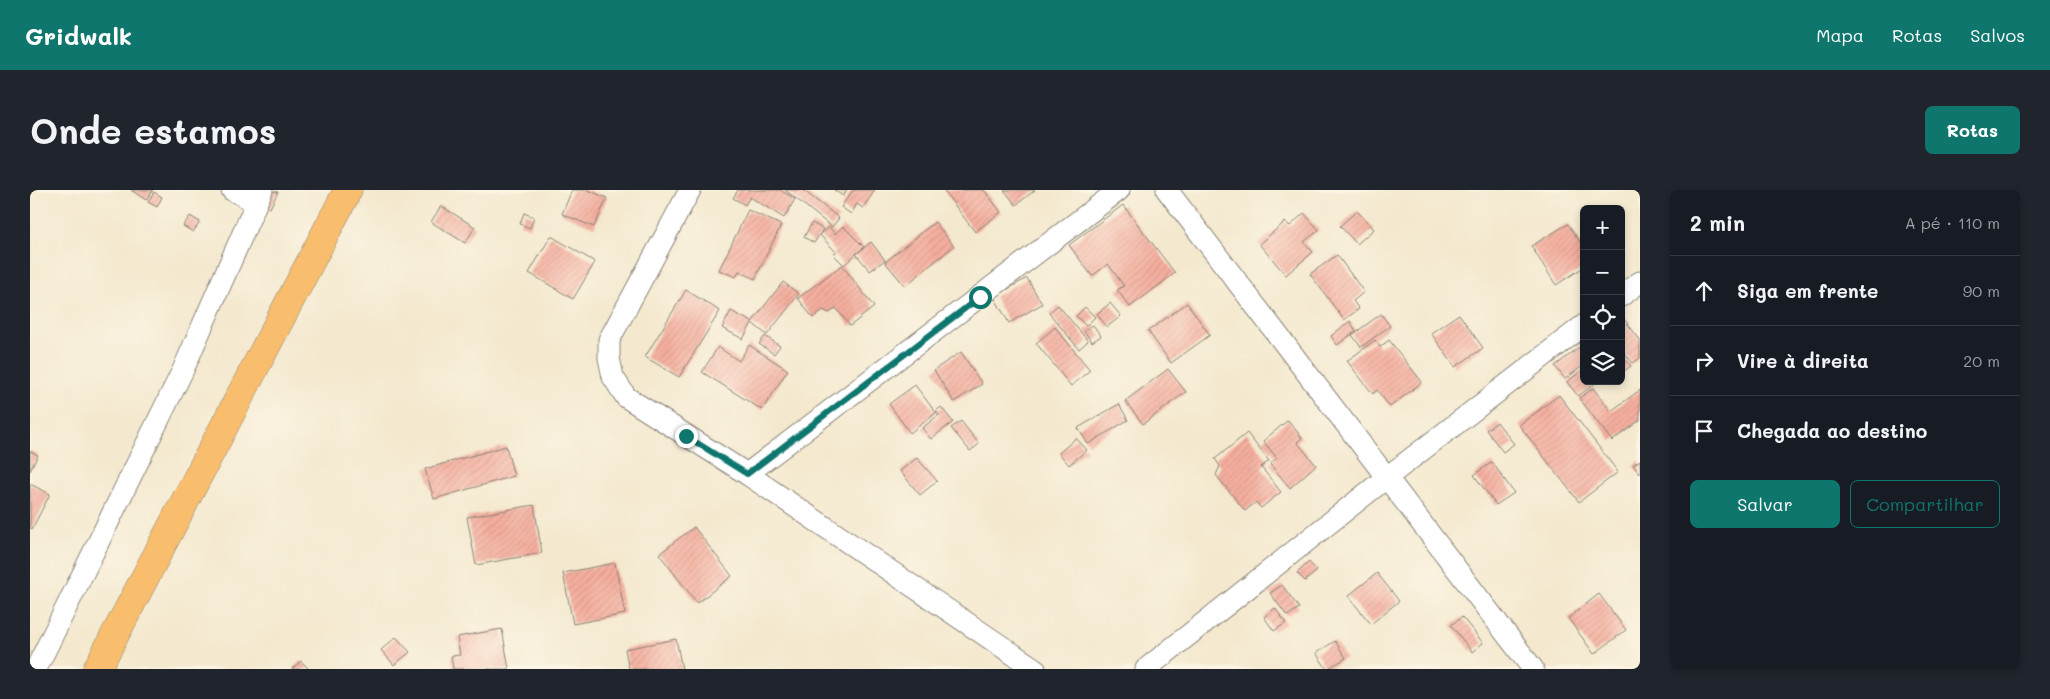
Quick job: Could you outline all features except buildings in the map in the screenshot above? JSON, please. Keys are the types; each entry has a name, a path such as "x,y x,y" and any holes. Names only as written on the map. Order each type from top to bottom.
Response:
{"main road":[{"path":"96,669 348,190"}],"street":[{"path":"36,669 183,370 259,196 232,190"},
{"path":"690,190 609,340 608,358 613,377 626,398 747,474 1035,669"},
{"path":"747,474 1119,190"},
{"path":"1167,190 1533,669"},
{"path":"1622,295 1640,282"},
{"path":"1146,669 1386,478 1580,328"}],"route":[{"path":"686,436 747,474 980,297"}]}
